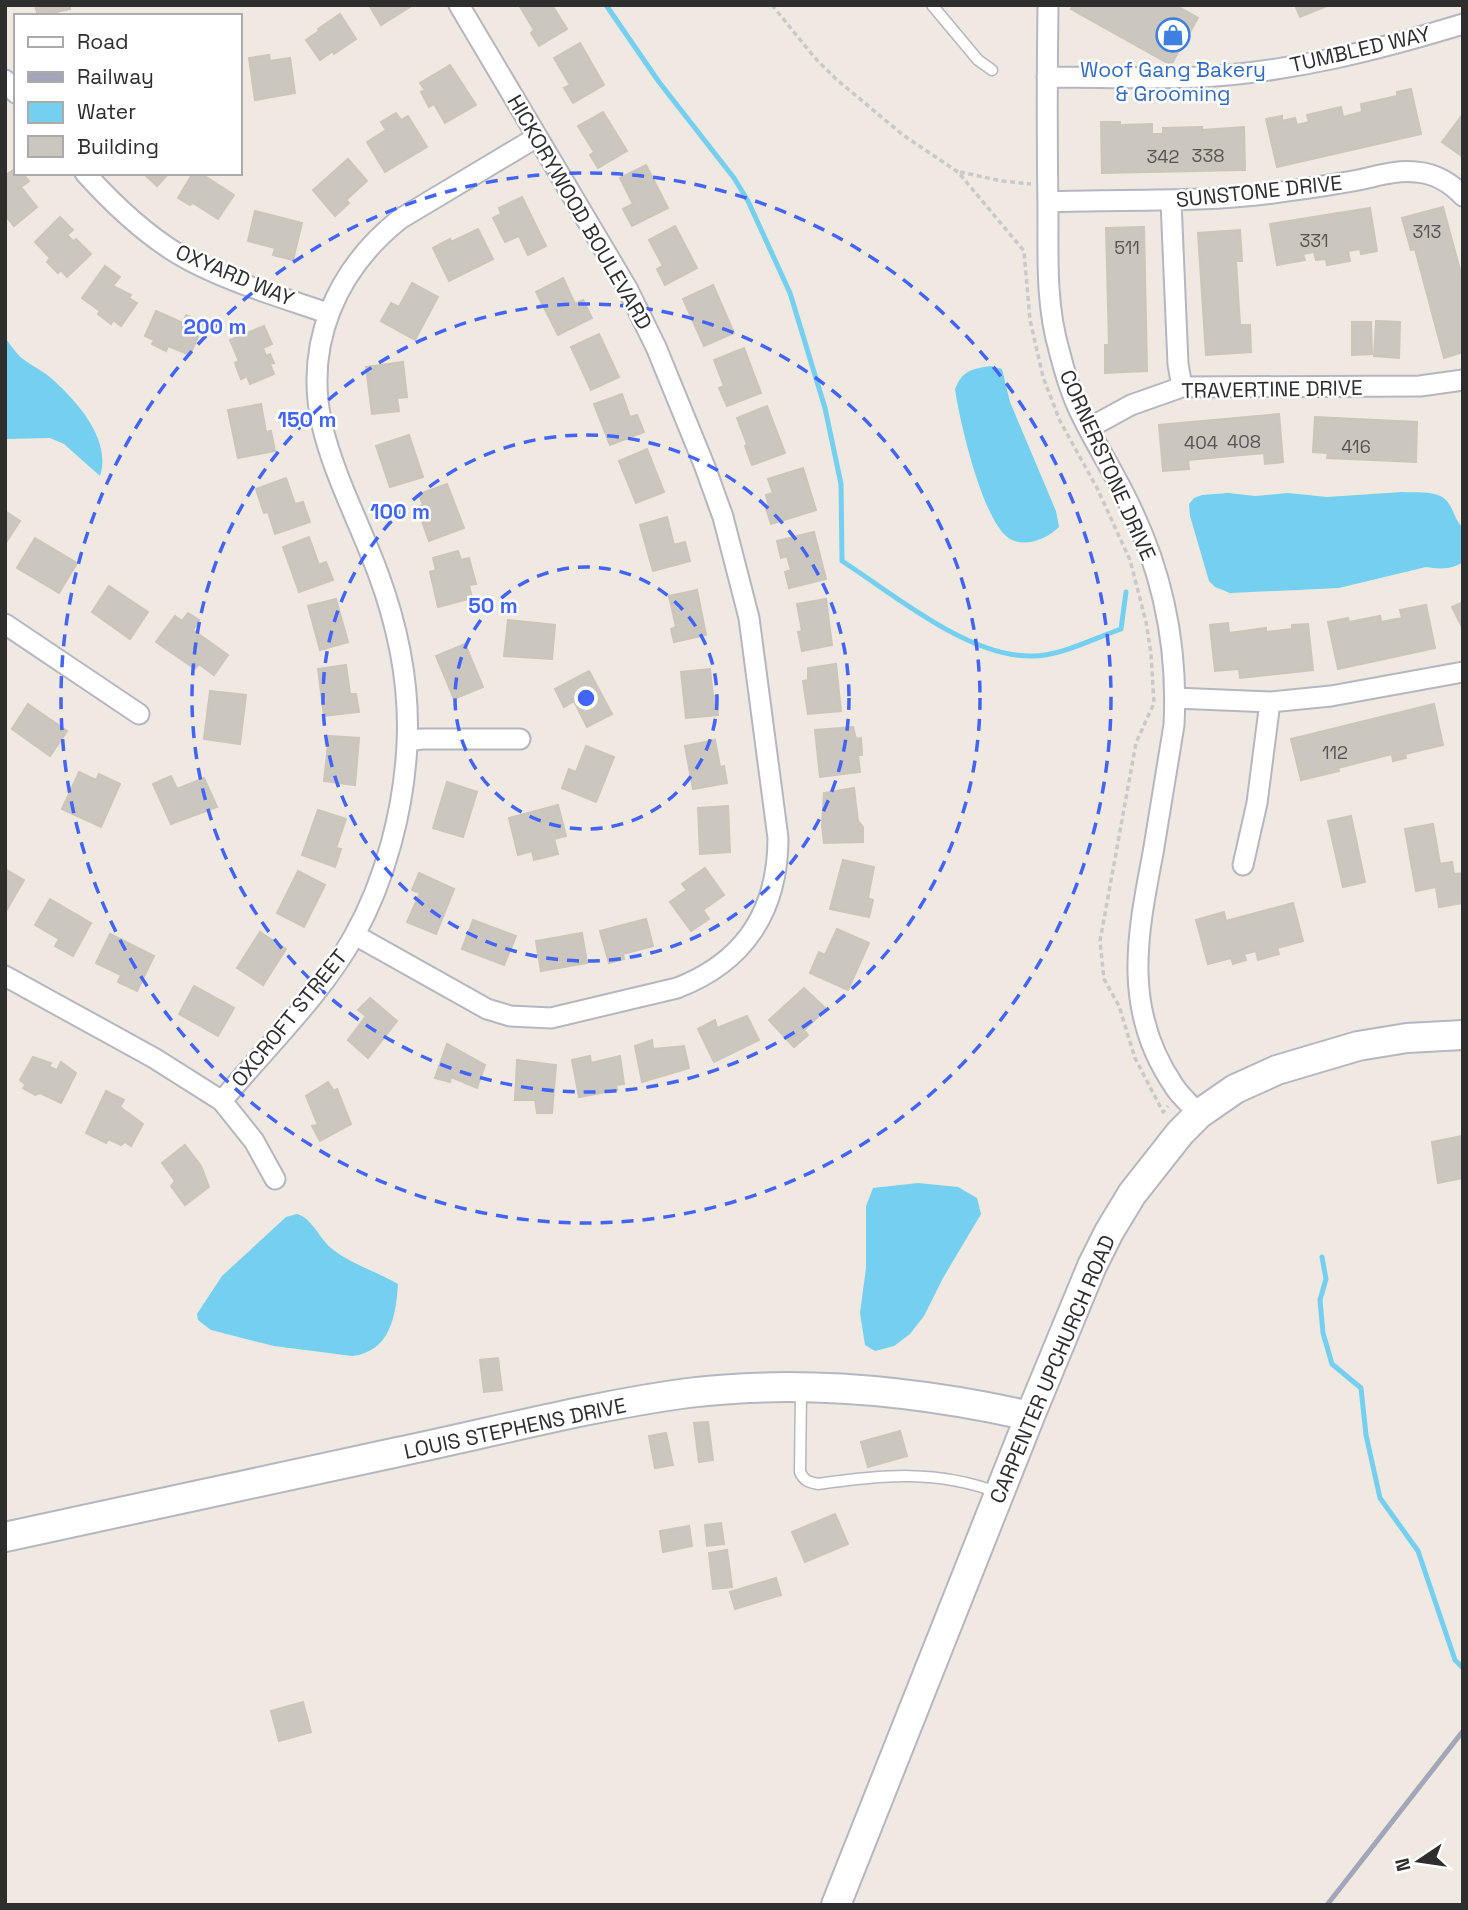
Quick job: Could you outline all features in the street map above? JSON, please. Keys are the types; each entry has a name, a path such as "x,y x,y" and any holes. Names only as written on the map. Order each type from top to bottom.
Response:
{"street":[{"name":"HICKORYWOOD BOULEVARD","path":"355,935 487,1009 510,1016 551,1018 653,995 707,975 737,951 750,935 763,914 775,877 778,838 754,646 744,594 723,517 652,338 621,276 459,5"},
{"name":"CORNERSTONE DRIVE","path":"1048,5 1048,280 1052,319 1069,384 1129,503 1151,556 1166,613 1175,698 1172,739 1138,933 1138,984 1149,1035 1161,1063 1174,1087 1199,1114"},
{"name":"TUMBLED WAY","path":"1047,76 1203,77 1250,72 1367,52 1463,24"},
{"name":"OXCROFT STREET","path":"222,1101 298,1013 355,935 369,905 391,840 401,794 407,741 400,650 390,610 327,443 320,414 318,375 327,313 358,261 384,232 400,219 537,137"},
{"name":"SUNSTONE DRIVE","path":"1048,202 1171,201 1273,193 1393,172 1418,172 1438,177 1455,187 1463,196"},
{"name":"OXYARD WAY","path":"87,175 123,214 179,255 210,270 327,313"},
{"path":"1171,201 1178,364 1182,387"},
{"name":"TRAVERTINE DRIVE","path":"1089,428 1131,405 1182,387 1420,386 1463,380"},
{"path":"5,624 139,714"},
{"path":"1175,698 1270,702 1331,696 1463,672"},
{"path":"1243,865 1257,803 1270,702"},
{"path":"407,741 520,739"},
{"path":"5,976 154,1058 222,1101 254,1140 275,1179"},
{"name":"CARPENTER UPCHURCH ROAD","path":"836,1905 1030,1416 1109,1232 1132,1194 1180,1133 1199,1114 1236,1089 1277,1070 1321,1055 1392,1040 1463,1035"},
{"name":"LOUIS STEPHENS DRIVE","path":"5,1537 633,1402 689,1393 801,1387 911,1394 961,1401 1030,1416"}],"lane":[{"path":"932,5 978,60 992,70"},
{"path":"801,1387 800,1472 809,1482 818,1484 885,1477 929,1476 973,1483 999,1493"}],"path":[{"path":"772,5 815,58 836,79 903,135 958,172 1024,251 1030,320 1043,377 1060,421 1097,488 1126,550 1146,622 1154,703 1136,743 1100,941 1104,979 1119,1006 1135,1058 1163,1112"},
{"path":"958,172 1002,181 1035,184"}],"water":[{"path":"5,338 20,357 61,387 90,422 101,449 100,476 64,444 50,438 5,439"},
{"path":"991,366 1002,369 1010,402 1056,511 1059,527 1034,541 1012,540 997,524 980,488 967,444 955,389 969,371"},
{"path":"1228,493 1255,496 1288,493 1327,497 1428,493 1445,499 1463,528 1463,562 1449,568 1426,567 1339,588 1230,593 1215,587 1209,581 1190,516 1189,504 1202,495"},
{"path":"918,1183 958,1187 977,1198 981,1214 924,1316 910,1334 894,1346 875,1351 865,1345 860,1313 866,1268 866,1206 873,1188"},
{"path":"297,1214 307,1220 338,1254 398,1284 393,1320 383,1340 375,1348 352,1356 274,1346 211,1330 198,1320 197,1314 222,1276 286,1217"}],"building":[{"path":"35,5 70,5 70,9 37,14"},
{"path":"369,5 413,5 381,25"},
{"path":"519,5 552,5 567,29 539,46 531,33 534,30"},
{"path":"1073,5 1175,5 1198,18 1171,65 1071,9"},
{"path":"1295,5 1329,5 1300,17"},
{"path":"340,14 356,39 320,60 306,40"},
{"path":"580,43 604,85 573,103 564,88 570,85 554,58"},
{"path":"269,55 270,61 290,58 295,93 255,100 249,58"},
{"path":"450,65 476,105 445,123 434,104 429,107 421,92 425,90 420,83"},
{"path":"1411,89 1421,134 1277,167 1266,119 1282,116 1282,121 1295,118 1297,125 1309,122 1307,115 1341,107 1343,117 1362,112 1361,104 1397,96 1397,92"},
{"path":"603,112 627,151 598,168 590,155 594,152 578,126"},
{"path":"396,113 401,120 408,116 427,147 385,172 367,142 386,130 381,122"},
{"path":"1463,114 1463,157 1442,142"},
{"path":"1101,122 1120,122 1120,125 1152,124 1152,134 1163,134 1163,128 1202,127 1202,130 1244,127 1245,170 1102,173"},
{"path":"348,159 367,181 346,200 349,203 335,216 313,190"},
{"path":"646,165 668,208 632,226 623,209 633,204 620,178"},
{"path":"14,169 14,175 24,175 29,181 21,187 37,207 14,226 5,215 5,176"},
{"path":"145,175 167,175 157,186"},
{"path":"192,175 203,175 234,195 218,219 193,203 190,205 178,198"},
{"path":"522,197 546,246 528,255 519,236 505,242 493,218 501,214 499,208"},
{"path":"1443,207 1463,281 1463,352 1444,358 1415,249 1411,250 1402,218"},
{"path":"1370,208 1377,251 1361,254 1360,249 1348,251 1350,261 1327,265 1326,259 1316,260 1314,252 1303,254 1305,260 1277,265 1270,224"},
{"path":"255,211 302,223 293,260 273,255 275,248 248,241"},
{"path":"60,217 73,230 67,235 73,241 76,239 91,254 67,277 61,270 58,273 47,262 50,258 35,242"},
{"path":"675,226 697,268 665,285 657,269 663,266 649,240"},
{"path":"1144,227 1147,371 1105,373 1105,345 1109,345 1106,228"},
{"path":"478,229 493,259 449,281 433,248"},
{"path":"1240,230 1242,261 1236,261 1240,325 1250,325 1251,352 1206,355 1198,233"},
{"path":"105,266 120,277 113,286 131,295 129,298 137,303 121,326 113,320 111,324 98,314 100,311 82,298"},
{"path":"563,278 575,304 583,300 592,318 558,335 536,292"},
{"path":"412,283 438,297 415,340 381,321 391,303 399,307"},
{"path":"713,285 734,333 704,346 683,299"},
{"path":"156,311 183,323 186,315 204,323 190,355 168,346 166,351 152,344 154,340 145,336"},
{"path":"1376,321 1400,322 1399,358 1374,356"},
{"path":"1352,322 1371,322 1372,354 1352,355"},
{"path":"264,326 272,344 263,348 266,356 270,354 274,363 270,364 274,374 250,384 247,376 241,379 235,363 239,361 230,340"},
{"path":"599,334 619,377 591,390 571,347"},
{"path":"744,348 761,393 727,406 719,388 724,386 714,360"},
{"path":"403,362 407,397 397,398 399,411 372,414 366,367"},
{"path":"622,394 630,417 637,415 644,432 610,445 594,404"},
{"path":"261,404 266,432 271,431 275,451 238,458 228,410"},
{"path":"767,406 785,453 752,465 737,418"},
{"path":"1279,414 1283,462 1265,464 1264,453 1188,460 1189,469 1163,471 1159,425"},
{"path":"1315,417 1417,422 1416,462 1327,458 1328,453 1313,452"},
{"path":"409,435 423,477 390,487 376,446"},
{"path":"647,449 664,492 636,503 619,461"},
{"path":"803,468 816,510 771,524 766,508 769,507 766,495 773,493 768,479"},
{"path":"286,478 295,504 303,502 310,522 275,534 268,512 264,513 256,489"},
{"path":"447,484 464,528 429,541 417,507 423,505 419,494"},
{"path":"5,511 20,521 5,544"},
{"path":"667,517 674,545 685,542 690,561 653,571 640,525"},
{"path":"814,532 826,579 789,588 785,572 791,570 787,556 781,558 777,541"},
{"path":"309,537 319,565 326,562 333,580 299,592 283,547"},
{"path":"35,538 77,563 59,593 17,568"},
{"path":"458,551 461,560 469,558 476,584 469,585 472,598 438,607 430,572 436,570 433,558"},
{"path":"109,586 148,612 130,639 92,612"},
{"path":"697,590 706,635 674,642 671,629 676,627 669,596"},
{"path":"336,599 348,642 320,650 308,606"},
{"path":"826,599 832,645 802,651 798,632 802,631 797,604"},
{"path":"1463,602 1463,629 1452,607"},
{"path":"1426,605 1435,648 1338,669 1328,622 1348,618 1349,622 1380,616 1381,622 1402,618 1400,610"},
{"path":"188,613 199,620 193,630 228,655 214,675 199,664 195,669 156,642 175,616 182,621"},
{"path":"508,620 555,625 552,659 504,656"},
{"path":"1228,623 1229,633 1266,628 1266,632 1308,624 1313,670 1240,678 1239,669 1215,671 1210,625"},
{"path":"465,644 483,687 454,699 436,656"},
{"path":"836,664 841,711 808,714 803,681 808,680 808,668"},
{"path":"346,665 350,694 356,694 359,712 324,716 318,669"},
{"path":"710,669 713,696 717,696 718,715 686,718 681,672"},
{"path":"589,671 612,714 587,727 574,701 564,707 555,689"},
{"path":"210,691 246,695 240,744 204,739"},
{"path":"28,704 67,731 50,756 12,729"},
{"path":"1434,704 1443,745 1405,754 1406,758 1393,761 1392,754 1301,780 1291,739"},
{"path":"853,727 856,739 861,738 862,755 858,755 860,772 820,777 815,730"},
{"path":"329,736 359,738 355,785 324,781"},
{"path":"715,740 720,767 724,766 727,783 693,789 685,746"},
{"path":"586,746 614,757 596,802 562,788 569,769 576,772"},
{"path":"79,772 96,780 99,774 120,784 101,827 62,809"},
{"path":"171,776 177,789 204,778 217,807 171,824 153,784"},
{"path":"447,782 477,792 463,837 433,828"},
{"path":"854,788 858,821 863,827 863,842 824,843 824,793"},
{"path":"558,805 566,836 554,839 558,854 534,860 532,851 518,855 509,818"},
{"path":"728,806 730,852 700,854 698,808"},
{"path":"318,810 346,819 336,848 341,849 335,867 302,855"},
{"path":"1351,816 1365,882 1343,887 1328,821"},
{"path":"1433,824 1440,864 1452,862 1454,874 1463,873 1463,903 1439,907 1436,887 1416,891 1405,829"},
{"path":"843,860 874,867 868,898 873,900 869,917 830,909"},
{"path":"705,868 724,895 703,910 709,919 691,931 670,902 687,890 682,884"},
{"path":"5,869 24,880 6,911 5,911"},
{"path":"298,871 325,885 304,927 277,913"},
{"path":"419,873 454,889 436,934 407,922 420,893 412,890"},
{"path":"50,899 91,923 73,956 55,946 59,939 35,925"},
{"path":"1293,903 1303,941 1277,948 1279,954 1258,960 1256,951 1244,954 1246,960 1233,964 1231,958 1208,964 1196,920 1224,912 1226,921"},
{"path":"646,919 653,946 623,954 624,959 609,963 600,931"},
{"path":"473,920 516,936 504,965 462,949"},
{"path":"837,929 869,943 848,990 810,973 819,952 825,955"},
{"path":"260,932 286,949 263,985 237,968"},
{"path":"582,933 587,963 541,971 536,941"},
{"path":"110,934 154,956 137,991 118,982 121,975 96,963"},
{"path":"194,986 234,1008 218,1036 179,1014"},
{"path":"804,988 826,1009 804,1030 808,1035 794,1047 769,1020"},
{"path":"370,998 397,1021 368,1058 348,1040 366,1016 358,1010"},
{"path":"747,1016 759,1040 714,1062 698,1029 715,1020 717,1028"},
{"path":"652,1040 653,1049 684,1046 689,1068 642,1082 635,1046"},
{"path":"447,1044 485,1065 477,1088 451,1077 450,1082 435,1078"},
{"path":"590,1056 591,1063 620,1056 624,1084 616,1085 617,1090 579,1097 572,1060"},
{"path":"33,1057 51,1063 49,1067 57,1070 61,1062 76,1073 61,1103 40,1093 35,1095 23,1088 26,1085 20,1080"},
{"path":"517,1060 556,1065 552,1113 537,1113 535,1100 515,1100"},
{"path":"328,1082 334,1091 337,1089 351,1124 320,1141 312,1126 318,1125 306,1096"},
{"path":"106,1091 124,1100 120,1107 143,1124 131,1146 108,1139 106,1143 86,1133"},
{"path":"1462,1136 1463,1178 1438,1183 1432,1142"},
{"path":"185,1145 201,1166 209,1187 185,1205 171,1186 175,1181 162,1163"},
{"path":"498,1358 502,1390 484,1392 480,1360"},
{"path":"708,1422 713,1460 699,1462 694,1423"},
{"path":"900,1431 907,1456 868,1467 861,1442"},
{"path":"666,1433 673,1465 655,1468 649,1436"},
{"path":"835,1514 848,1544 805,1562 792,1532"},
{"path":"721,1523 724,1544 707,1546 705,1525"},
{"path":"689,1526 692,1546 663,1552 660,1531"},
{"path":"727,1550 732,1587 713,1589 709,1553"},
{"path":"776,1578 781,1595 735,1609 730,1592"},
{"path":"303,1702 311,1732 279,1741 271,1711"}],"waterway":[{"path":"606,5 659,82 734,178 748,201 790,293 825,408 841,484 842,561 909,607 958,636 1009,654 1033,656 1054,653 1121,629 1126,592"},
{"path":"1322,1257 1326,1279 1320,1300 1323,1333 1332,1364 1361,1388 1366,1435 1380,1498 1418,1551 1455,1660 1463,1668"}],"railway":[{"path":"1327,1905 1463,1731"}],"place":[{"name":"Woof Gang Bakery & Grooming","path":"1173,35"}]}
